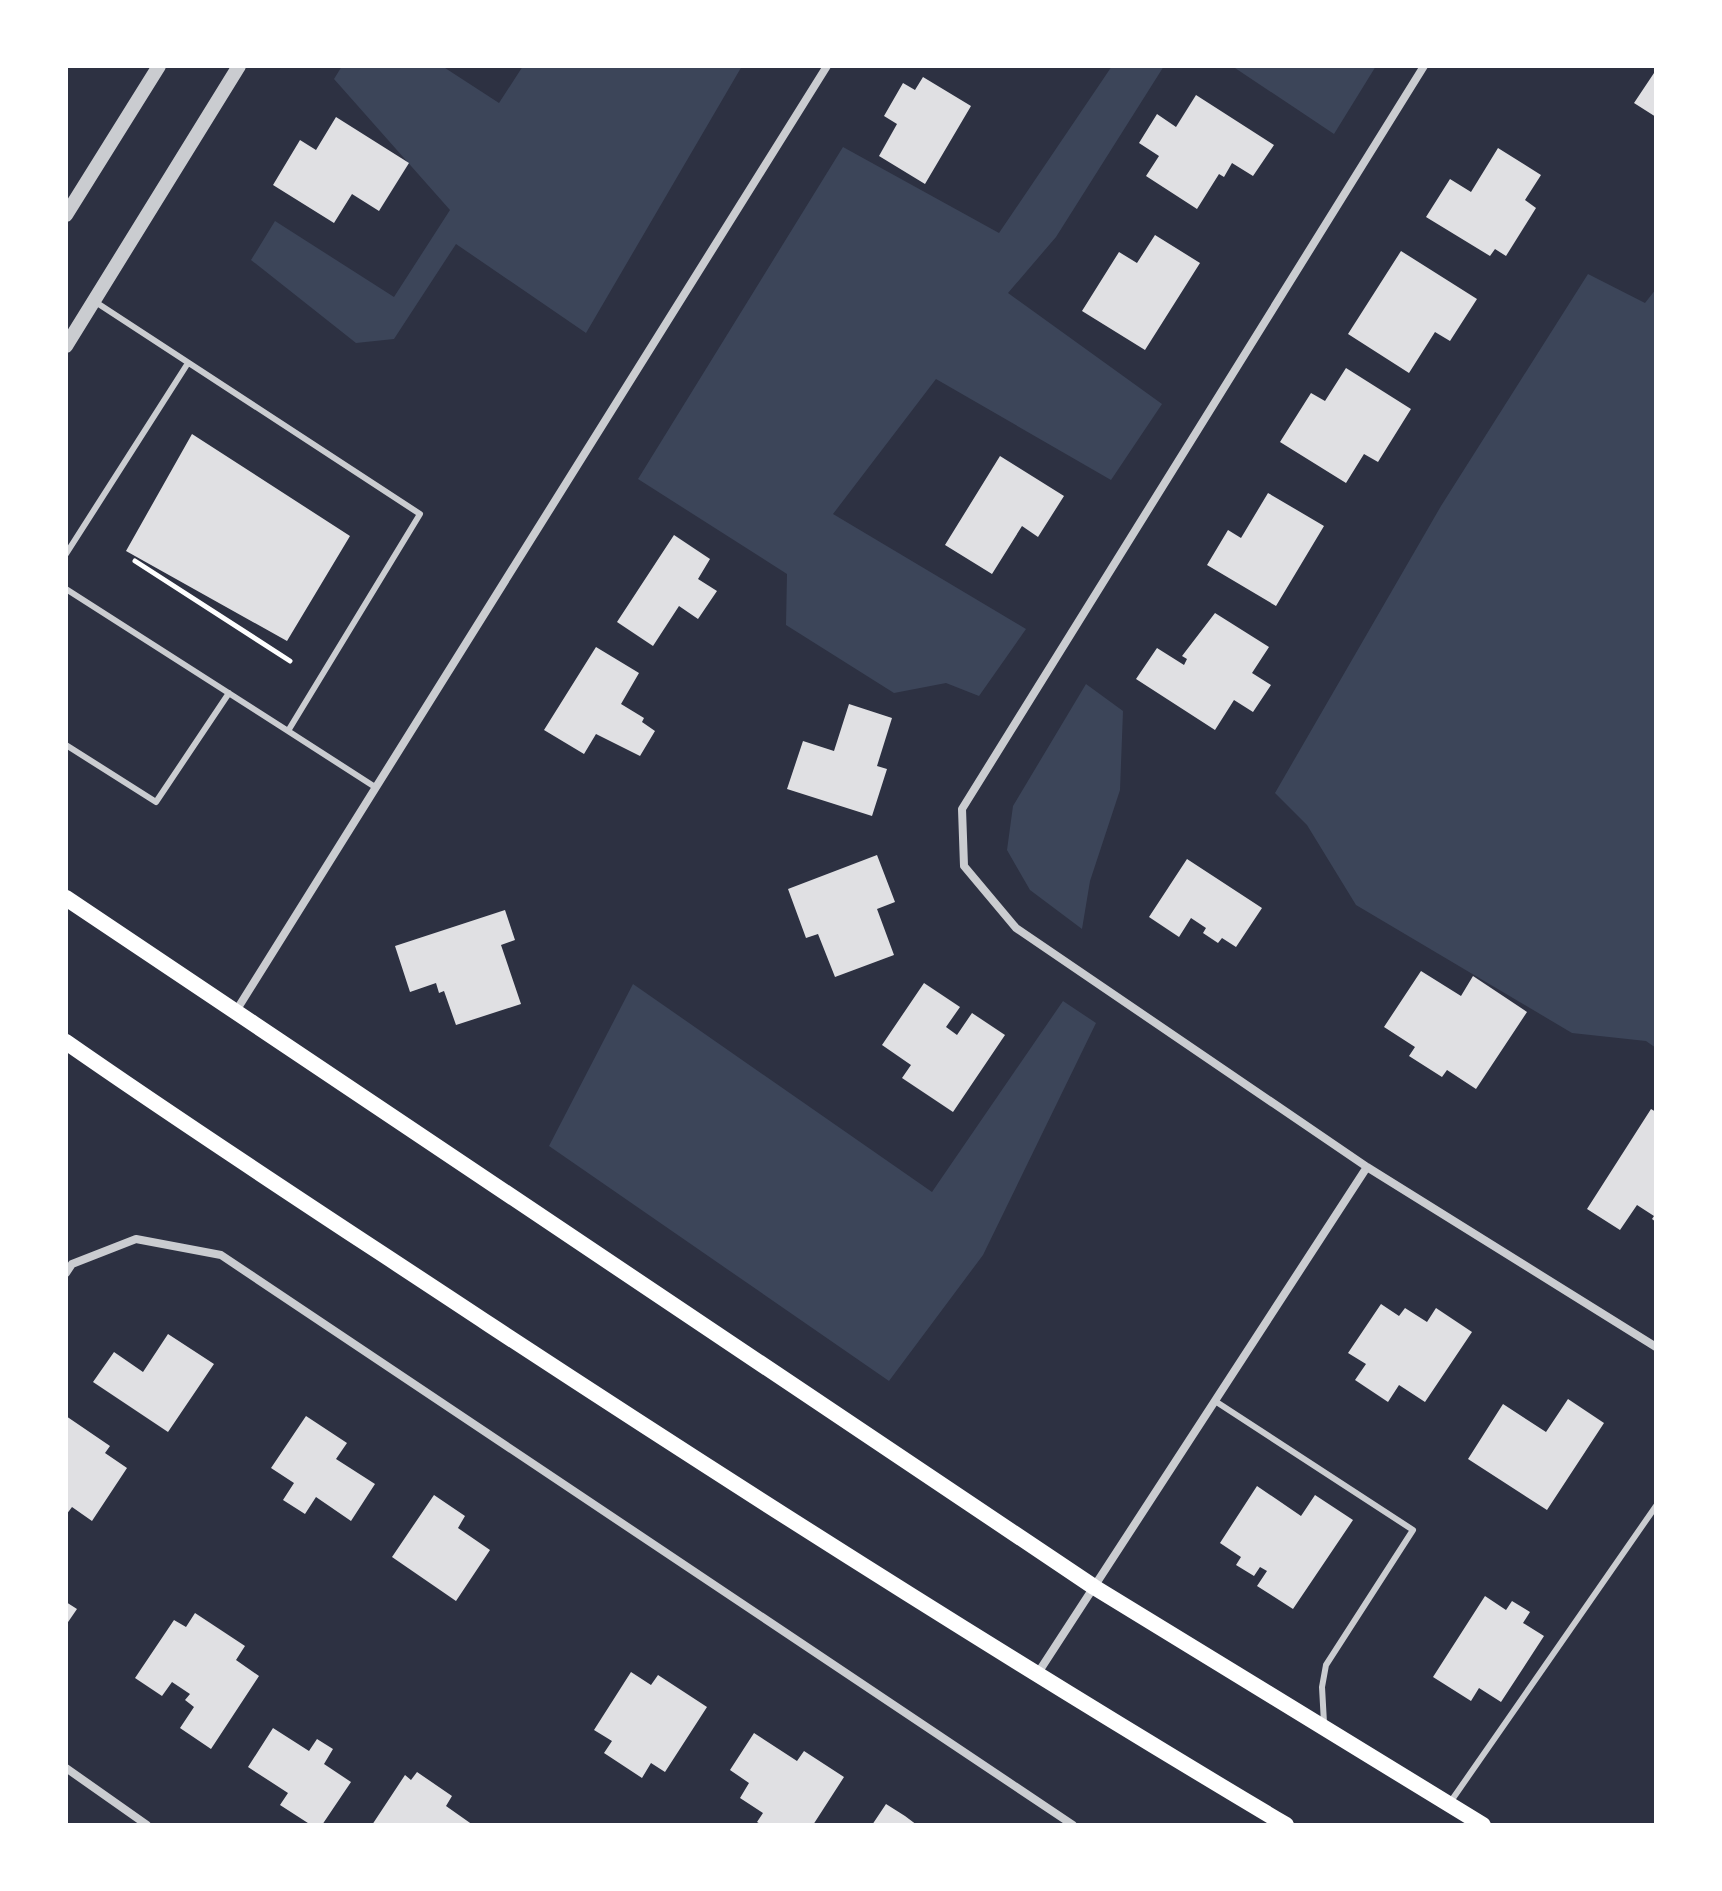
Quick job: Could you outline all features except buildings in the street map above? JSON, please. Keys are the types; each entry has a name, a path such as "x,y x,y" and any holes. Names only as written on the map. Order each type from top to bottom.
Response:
{"main road":[{"path":"66,898 1094,1587 1483,1825"},
{"path":"66,1042 173,1117 623,1412 1036,1676 1286,1825"}],"street":[{"path":"66,215 159,66"},
{"path":"66,346 239,66"},
{"path":"236,1011 827,66"},
{"path":"1424,66 962,809 964,866 1016,928 1367,1167 1656,1347"},
{"path":"1036,1676 1367,1167"},
{"path":"66,1273 72,1264 136,1239 221,1255 1073,1825"},
{"path":"66,1768 147,1825"}],"lane":[{"path":"94,301 420,514 288,731"},
{"path":"66,554 188,363"},
{"path":"66,589 375,787"},
{"path":"66,745 156,802 229,693"},
{"path":"1215,1401 1413,1530 1326,1665 1322,1687 1324,1727"},
{"path":"1449,1804 1656,1506"}],"path":[{"path":"135,561 290,661"}],"shaded area":[{"path":"342,66 442,66 499,103 523,66 742,66 586,333 456,244 394,339 356,343 251,260 275,221 394,297 450,210 334,79"},
{"path":"1112,66 1164,66 1056,237 1008,293 1162,404 1111,480 936,379 833,514 1026,629 979,696 946,683 894,693 786,625 787,574 638,479 843,147 999,233"},
{"path":"1232,66 1376,66 1334,134"},
{"path":"1588,274 1645,303 1656,289 1656,1048 1646,1041 1572,1033 1356,905 1307,825 1275,793 1441,506"},
{"path":"1086,684 1123,711 1120,790 1090,881 1082,929 1030,890 1007,850 1013,806"},
{"path":"633,984 932,1192 1063,1001 1096,1023 983,1255 889,1381 549,1146"}]}
